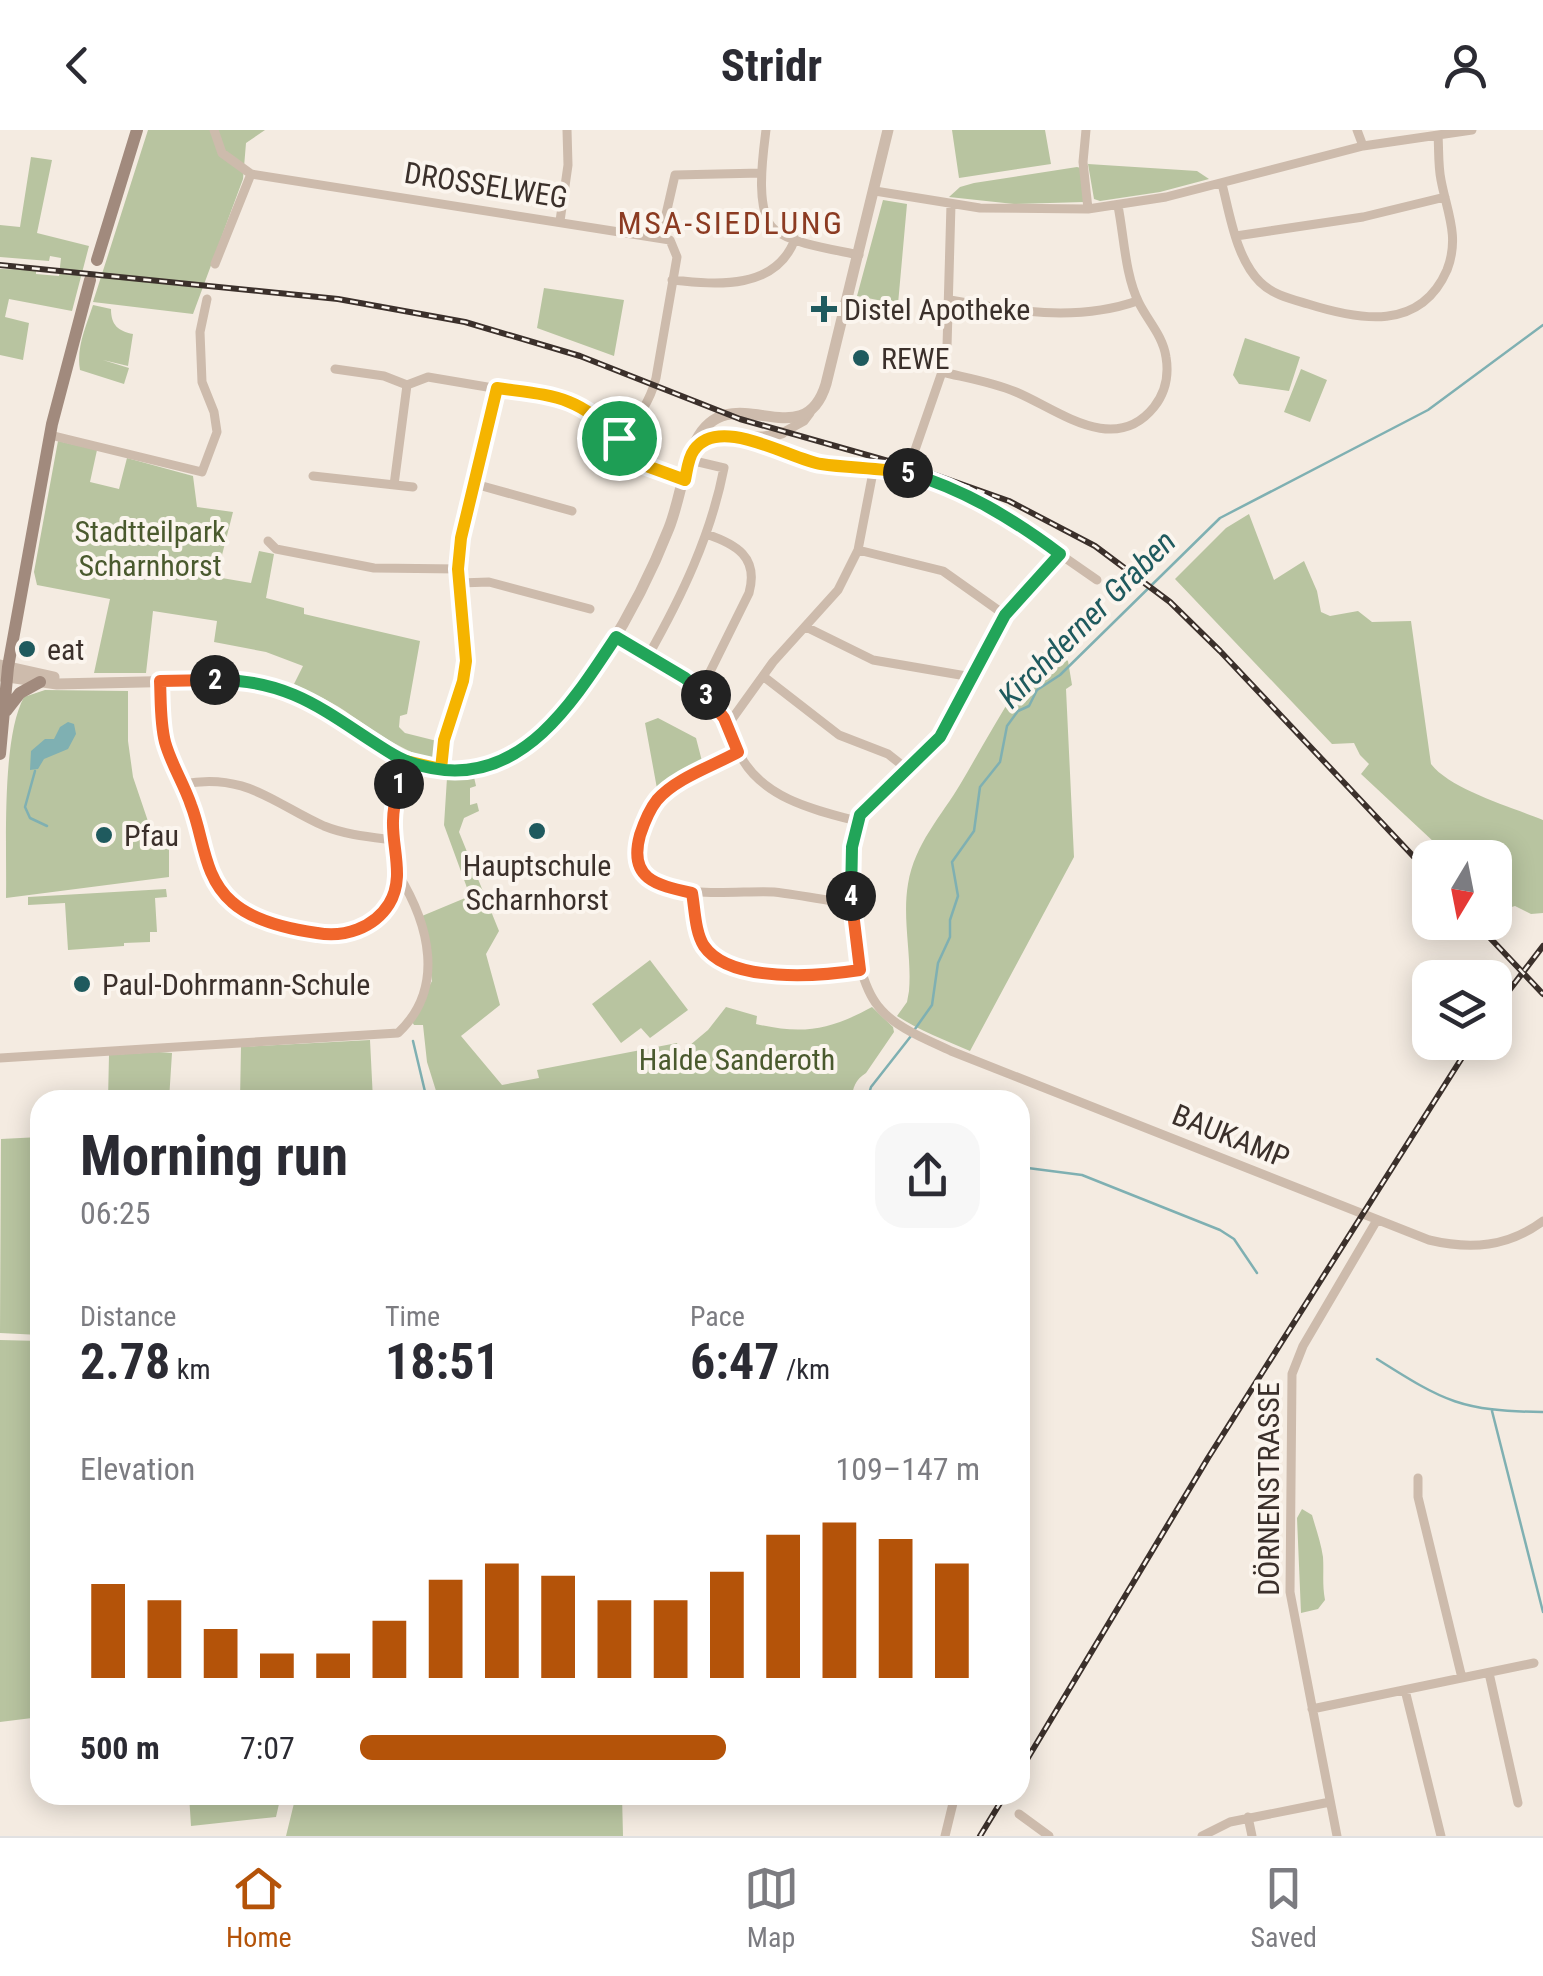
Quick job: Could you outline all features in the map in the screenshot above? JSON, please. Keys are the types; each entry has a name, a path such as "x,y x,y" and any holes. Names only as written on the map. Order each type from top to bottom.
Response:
{"main road":[{"path":"96,260 137,130"},
{"path":"0,754 4,671 50,435 90,280"},
{"path":"0,646 14,633"},
{"path":"2,710 20,693 40,682"}],"street":[{"path":"214,130 222,153 251,174 216,264"},
{"path":"560,221 568,165 568,130"},
{"path":"766,130 762,173 770,224 795,239 859,255"},
{"path":"748,439 782,434 804,421 824,390 888,130"},
{"path":"1086,130 1088,209"},
{"path":"1357,130 1362,146"},
{"path":"875,191 1011,210 1118,206 1222,184 1362,146 1425,133 1472,130"},
{"path":"1222,184 1236,236 1254,276 1278,295 1344,315 1381,318 1411,309 1440,283 1453,241 1452,217 1440,177 1438,135"},
{"path":"619,438 652,395 676,249 661,236 675,175 762,173"},
{"name":"DROSSELWEG","path":"251,174 661,236"},
{"path":"1236,236 1362,217 1445,196"},
{"path":"907,473 942,372 950,300 951,204"},
{"path":"942,372 1016,392 1085,426 1107,429 1128,425 1154,407 1167,374 1166,354 1137,300 1118,206"},
{"path":"672,280 729,282 759,276 782,264 795,239"},
{"path":"50,435 202,472 217,432 202,382 200,332 207,299"},
{"path":"950,300 1046,312 1102,309 1137,300"},
{"path":"335,369 384,376 408,384 428,378 570,400 600,418 644,465 685,480"},
{"path":"394,485 408,384"},
{"path":"441,769 444,740 466,661 458,569 461,538 497,388"},
{"path":"4,671 40,682 229,680 286,691 323,708 406,761 441,769 467,770 490,765 514,755 557,718 616,637 655,562 697,440 730,413 745,411 795,420 810,413"},
{"path":"774,417 787,447 797,456"},
{"path":"719,419 728,437"},
{"path":"692,454 711,438 728,437 748,439 820,464 907,473 951,488 984,505 1097,580"},
{"path":"648,656 679,599 706,534 724,468 692,454"},
{"path":"728,726 763,676 838,590 858,550 874,468"},
{"path":"314,476 413,487"},
{"path":"475,484 572,511"},
{"path":"701,690 749,593 752,576 743,552 706,534"},
{"path":"268,541 276,549 374,568 458,569"},
{"path":"858,550 943,571 1005,615"},
{"path":"692,893 700,938 708,951 721,960 794,977 860,970 850,904 857,821 940,737 1005,615 1060,554"},
{"path":"460,583 489,582 590,608"},
{"path":"806,626 874,660 972,677"},
{"path":"616,637 701,690 728,726 738,752 753,773 777,793 857,821"},
{"path":"4,671 64,682"},
{"path":"763,676 839,735 888,754 907,769"},
{"path":"160,681 165,742 184,784 216,884 232,902 255,916 308,932 348,932 372,922 388,906 398,874"},
{"path":"738,752 657,800 640,834 636,855 640,870 658,884 692,893 771,892 850,904"},
{"path":"0,1058 398,1033 428,986 429,969 418,912 398,874 394,840 394,811 406,761"},
{"path":"184,784 213,781 243,785 334,830 394,840"},
{"name":"BAUKAMP","path":"860,970 878,1007 920,1036 1430,1240 1466,1247 1513,1239 1543,1222"},
{"name":"DÖRNENSTRASSE","path":"1337,1836 1290,1592 1292,1374 1303,1346 1377,1220"},
{"path":"1418,1478 1420,1502 1462,1678"},
{"path":"1312,1710 1534,1663"},
{"path":"1489,1673 1518,1803"},
{"path":"1405,1690 1440,1836"},
{"path":"1202,1836 1230,1822 1330,1802"},
{"path":"945,1836 953,1805"},
{"path":"1019,1814 1049,1836"},
{"path":"1248,1818 1252,1836"}],"green space":[{"path":"148,130 265,130 246,143 243,179 193,314 93,302"},
{"path":"952,130 1045,130 1051,164 959,178"},
{"path":"31,157 52,160 37,233 89,246 72,311 9,299 5,317 29,323 23,360 0,355 0,269 36,270 36,274 59,276 61,258 50,256 49,261 0,257 0,225 20,227"},
{"path":"1088,164 1197,171 1209,179 1160,192 1100,201 1094,199"},
{"path":"1081,168 1084,202 1014,204 949,197 960,187 974,183"},
{"path":"883,200 907,204 898,304 857,296"},
{"path":"544,288 624,300 614,356 537,328"},
{"path":"93,305 111,309 116,326 133,334 128,366 103,360 129,368 124,384 80,370 81,345"},
{"path":"1245,338 1300,357 1289,391 1239,384 1233,375"},
{"path":"1301,369 1327,380 1310,422 1284,412"},
{"name":"Stadtteilpark Scharnhorst","path":"58,441 97,450 90,482 119,489 127,458 193,476 197,507 233,512 222,555 222,578 251,583 259,551 274,554 266,598 304,608 304,614 420,641 407,714 400,716 399,727 405,733 441,742 437,761 400,746 294,684 303,666 266,652 214,642 217,621 153,611 146,673 94,673 110,599 37,585 34,572"},
{"path":"1249,514 1274,580 1304,561 1321,612 1330,616 1358,611 1372,622 1411,621 1431,764 1467,790 1543,820 1543,913 1531,914 1512,907 1512,840 1432,840 1361,774 1369,764 1354,743 1332,744 1175,579 1226,528"},
{"path":"1042,652 1057,653 1068,661 1072,685 1066,689 1074,857 970,1051 897,1016 909,991 908,884 923,843"},
{"path":"45,690 128,691 133,777 154,839 169,838 169,877 6,898 12,739 24,697"},
{"path":"658,718 696,738 703,765 658,794 645,723"},
{"name":"Halde Sanderoth","path":"474,777 476,786 470,788 470,805 477,803 479,811 464,818 459,832 499,931 486,954 500,1005 461,1036 502,1085 539,1078 537,1070 677,1043 679,1051 683,1051 708,1030 726,1007 757,1016 756,1024 802,1030 843,1021 872,1007 894,1032 854,1090 436,1090 427,1062 423,1025 414,1025 411,1020 432,981 422,916 470,896 444,825 447,778"},
{"path":"166,889 167,897 155,898 157,932 150,932 150,942 124,946 68,950 65,903 28,905 28,897"},
{"path":"650,960 688,1010 650,1038 641,1028 621,1043 592,1004"},
{"path":"370,1040 372,1090 240,1090 241,1047"},
{"path":"172,1053 170,1090 108,1090 109,1055"},
{"path":"30,1138 30,1334 0,1333 1,1139"},
{"path":"0,1340 30,1341 30,1718 0,1722"},
{"path":"1302,1509 1312,1515 1320,1541 1325,1600 1318,1609 1301,1613 1297,1518"},
{"path":"190,1805 279,1805 276,1817 191,1826"},
{"path":"294,1805 622,1805 623,1836 286,1836"}],"water":[{"path":"68,722 74,724 76,734 68,749 30,770 31,751 45,739 54,739"}],"waterway":[{"name":"Kirchderner Graben","path":"915,1029 932,1005 938,963 950,937 950,920 958,896 952,862 974,831 980,787 1000,762 1007,726 1018,711 1029,706 1037,690 1060,675 1220,518 1428,410 1543,325"},
{"path":"35,771 25,807 30,818 47,826"},
{"name":"Kirchderner Graben","path":"870,1090 911,1036"},
{"path":"413,1041 425,1090"},
{"name":"Kirchderner Graben","path":"1030,1168 1082,1175 1220,1230 1234,1239 1257,1273"},
{"name":"Kirchderner Graben","path":"1377,1359 1455,1401 1492,1409 1543,1412"},
{"path":"1492,1411 1543,1612"}],"railway":[{"path":"0,265 338,299 465,322 580,356 740,419 927,472 1009,501 1095,546 1170,602 1412,855"},
{"path":"1492,940 1543,994"},
{"path":"1512,987 1543,946"},
{"path":"1030,1754 1208,1458 1461,1060"},
{"path":"980,1836 999,1805"}],"place":[{"name":"Distel Apotheke","path":"824,309"},
{"name":"REWE","path":"861,358"},
{"name":"eat","path":"27,649"},
{"name":"Hauptschule Scharnhorst","path":"537,831"},
{"name":"Pfau","path":"104,835"},
{"name":"Paul-Dohrmann-Schule","path":"82,984"}],"district":[{"name":"MSA-SIEDLUNG","path":"730,223"}],"route":[{"path":"619,438 600,418 570,400 497,388 461,538 458,569 466,640 463,681 448,724 441,769 406,761 403,768 394,805 398,874 392,900 364,928 331,935 298,930 255,916 232,902 209,869 195,814 169,754 163,730 160,681 229,680 286,691 342,718 406,761 432,768 441,769 467,770 514,755 544,732 616,637 701,690 724,718 738,752 657,800 640,834 636,855 640,870 658,884 692,893 700,938 708,951 721,960 780,976 807,977 860,970 850,904 857,821 940,737 1005,615 1060,554 995,510 951,488 907,473 820,464 748,439 719,436 704,440 694,449 685,480 644,465 619,438"}]}
